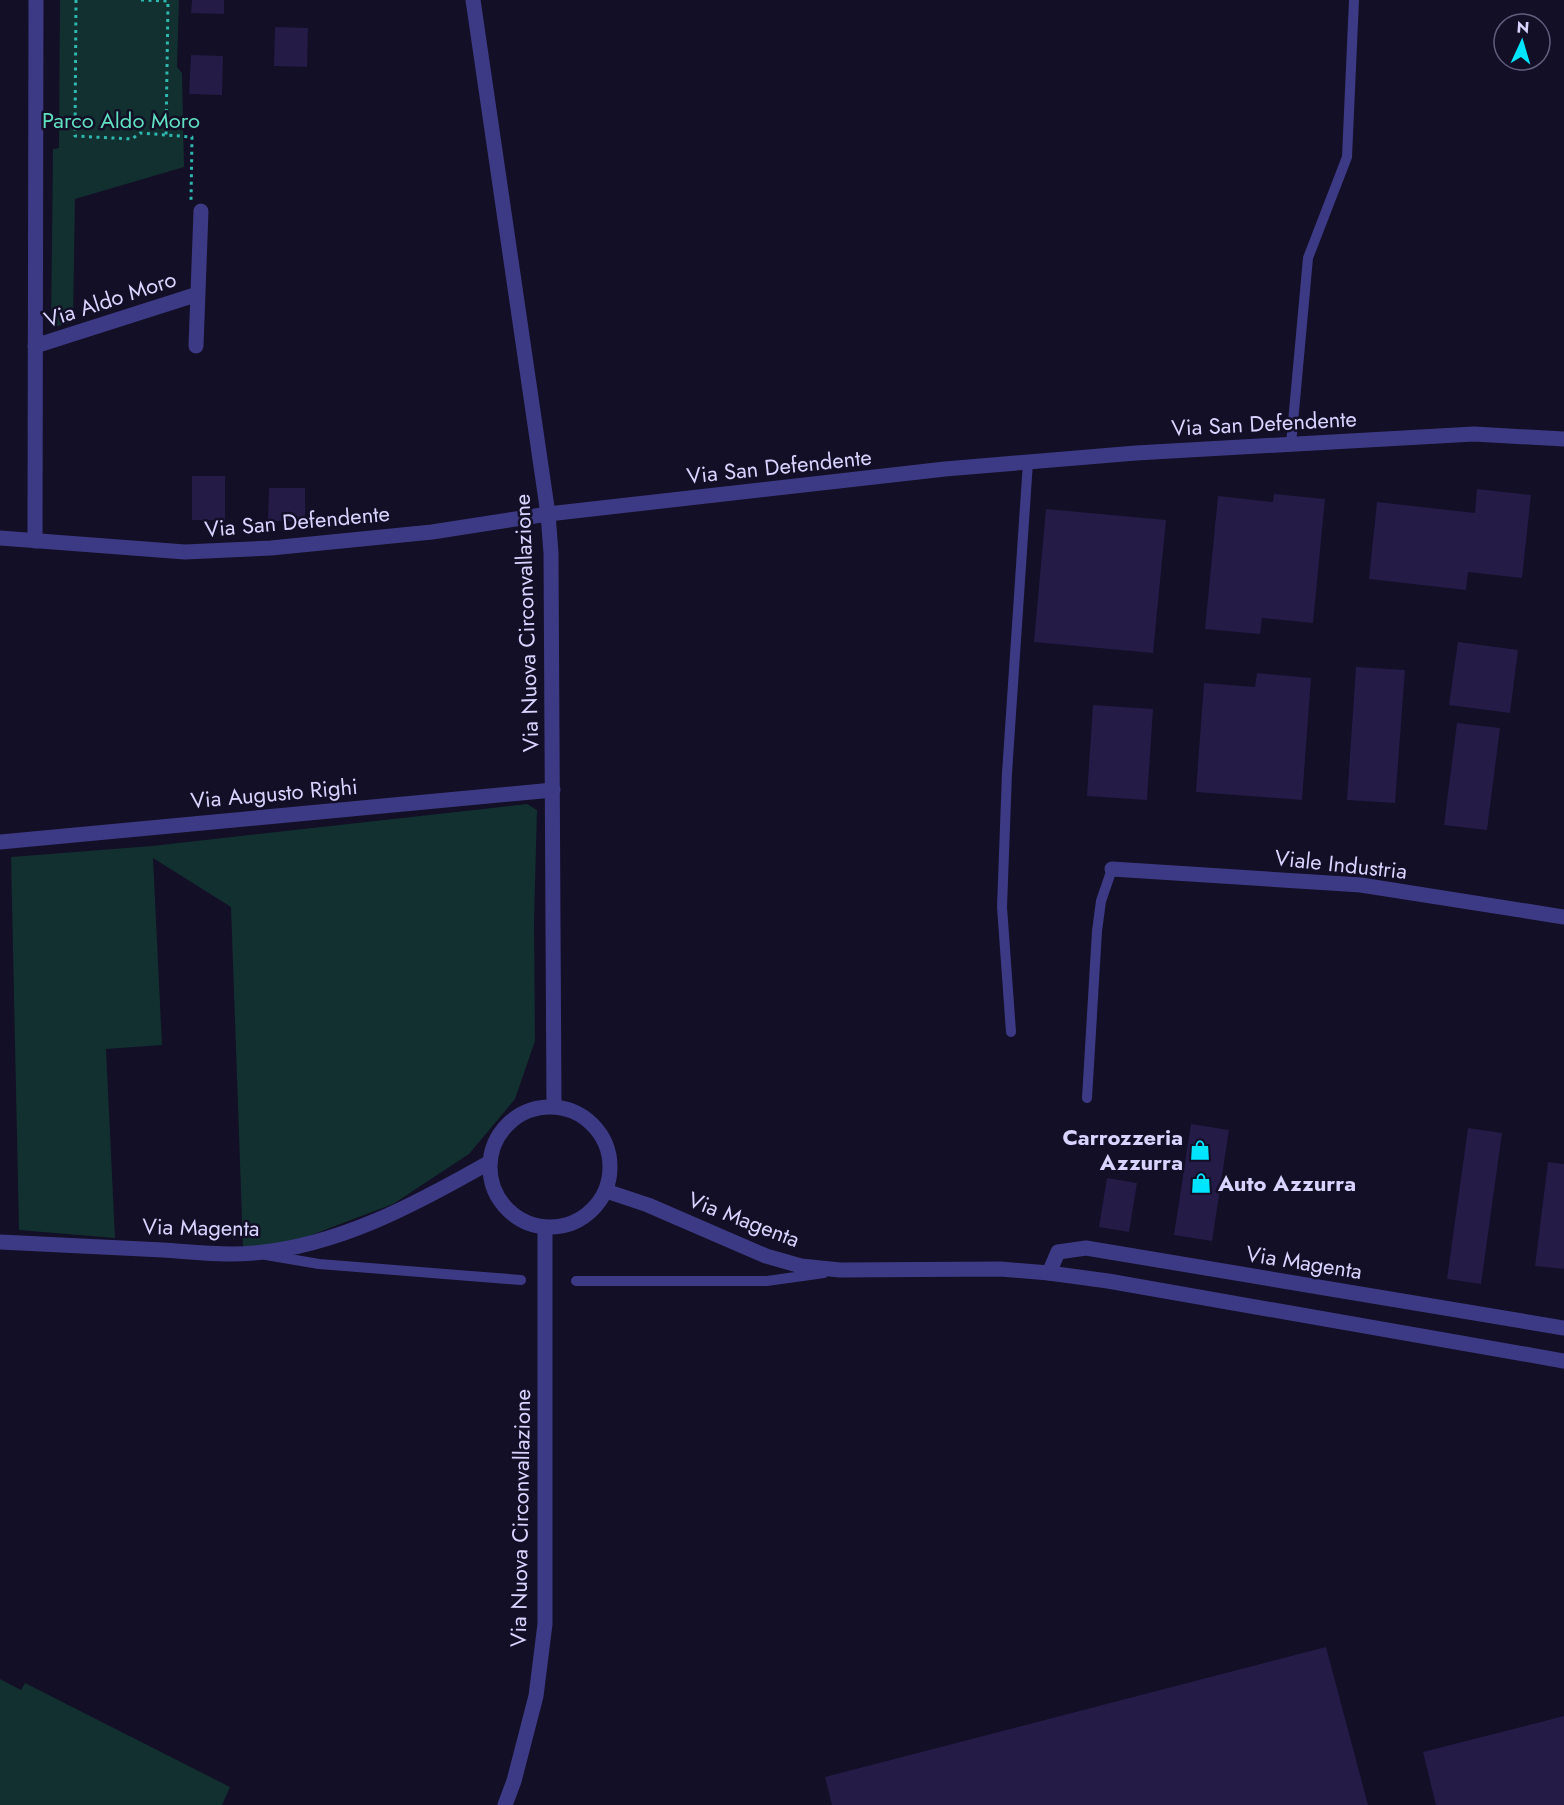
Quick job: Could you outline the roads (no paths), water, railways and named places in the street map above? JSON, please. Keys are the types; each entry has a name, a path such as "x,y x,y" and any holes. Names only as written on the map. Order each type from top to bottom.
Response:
{"street":[{"name":"Via Aldo Moro","path":"35,541 36,0"},
{"name":"Via Nuova Circonvallazione","path":"473,0 548,514 551,553 554,1107"},
{"name":"Via Aldo Moro","path":"196,346 201,210"},
{"name":"Via Aldo Moro","path":"35,346 198,294"},
{"name":"Via San Defendente","path":"0,538 185,552 271,548 432,532 548,514 1028,462 1474,434 1564,439"},
{"name":"Via Augusto Righi","path":"0,842 553,789"},
{"name":"Viale Industria","path":"1112,869 1361,885 1564,917"},
{"path":"554,1107 573,1111 589,1121 602,1135 609,1153 610,1172 606,1191 596,1206 581,1218 564,1225 545,1227 527,1222 511,1213 499,1198 491,1181 490,1162 494,1144 504,1128 518,1116 535,1108 554,1107"},
{"name":"Via Magenta","path":"0,1242 254,1253 305,1244 356,1228 422,1201 490,1162"},
{"name":"Via Magenta","path":"606,1191 648,1205 766,1256 801,1266 840,1270 1001,1269 1049,1273 1108,1281 1564,1360"},
{"name":"Via Nuova Circonvallazione","path":"505,1805 514,1781 536,1696 545,1624 545,1227"},
{"name":"Via Magenta","path":"1049,1273 1058,1252 1086,1248 1564,1328"}],"lane":[{"path":"1292,444 1308,258 1347,157 1354,0"},
{"path":"1011,1032 1003,896 1007,773 1028,462"},
{"path":"1087,1098 1097,931 1101,900 1112,869"},
{"path":"254,1253 319,1264 521,1280"},
{"path":"576,1281 767,1281 840,1270"}],"place":[{"name":"Carrozzeria Azzurra","path":"1200,1150"},
{"name":"Auto Azzurra","path":"1201,1183"}],"park label":[{"name":"Parco Aldo Moro","path":"121,120"}]}
